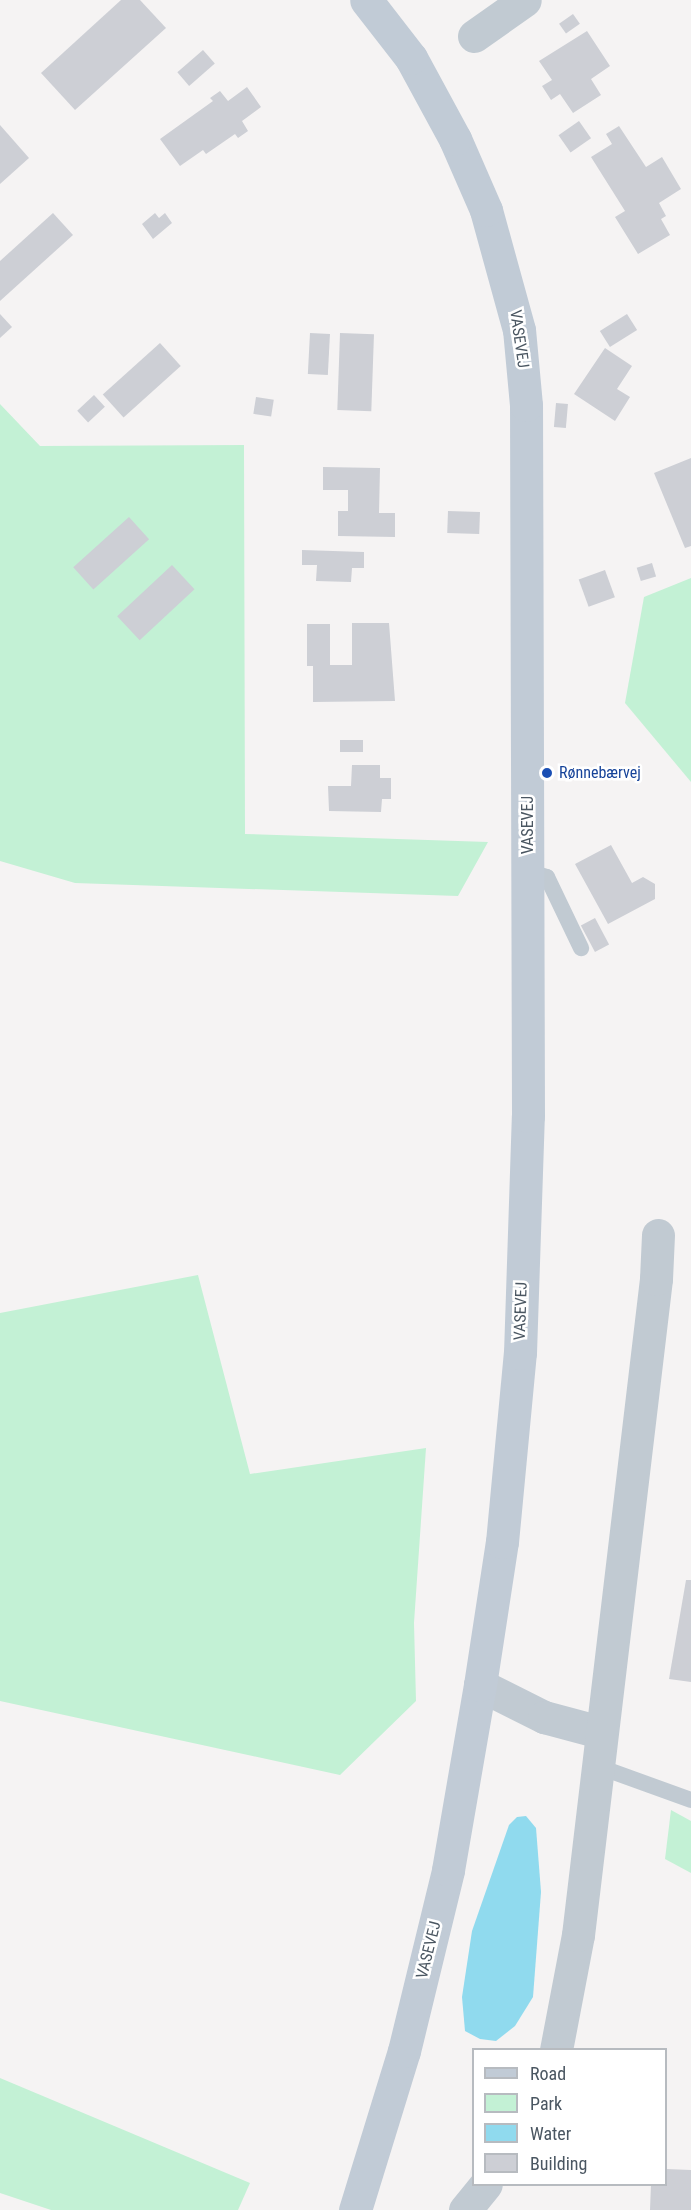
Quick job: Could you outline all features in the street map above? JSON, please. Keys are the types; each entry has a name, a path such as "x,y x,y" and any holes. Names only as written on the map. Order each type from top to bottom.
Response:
{"street":[{"name":"VASEVEJ","path":"355,2210 404,2051 448,1870 480,1685 502,1542 520,1353 528,1116 526,405 519,330 486,210 455,139 411,58 366,0"},
{"path":"474,36 525,0"},
{"path":"556,2048 578,1935 600,1732 656,1280 658,1235"},
{"path":"480,1685 544,1717 600,1732"},
{"path":"465,2210 484,2186"}],"lane":[{"path":"528,871 547,877 581,948"},
{"path":"597,1766 691,1800"}],"green space":[{"path":"0,404 40,446 244,445 245,834 488,842 458,896 75,883 0,861"},
{"path":"691,578 691,782 625,703 644,597"},
{"path":"198,1275 250,1474 426,1448 414,1623 416,1701 340,1775 0,1701 0,1313"},
{"path":"671,1810 691,1821 691,1873 665,1859"},
{"path":"0,2078 250,2183 238,2210 51,2210 0,2193"}],"water":[{"path":"526,1816 536,1828 541,1892 533,1997 515,2026 496,2041 480,2039 465,2031 462,1997 472,1931 509,1825 517,1817"}],"building":[{"path":"121,0 140,0 166,28 75,110 41,73"},
{"path":"573,14 580,24 566,34 559,24"},
{"path":"587,31 610,66 591,79 601,95 573,113 560,94 551,100 542,86 552,80 539,61"},
{"path":"203,50 215,64 189,86 177,72"},
{"path":"247,87 261,107 242,121 248,131 238,138 235,134 206,154 203,150 180,166 160,139 213,101 210,98 220,91 228,101"},
{"path":"579,121 591,138 571,153 559,135"},
{"path":"0,125 29,158 0,184"},
{"path":"619,126 646,167 662,157 681,189 659,203 666,216 661,219 670,235 638,254 615,217 625,211 591,157 612,144 606,134"},
{"path":"53,213 73,235 0,301 0,261"},
{"path":"155,213 159,218 165,213 172,223 153,239 142,224"},
{"path":"0,314 12,327 0,338"},
{"path":"627,314 637,330 610,347 600,331"},
{"path":"310,333 330,334 328,375 308,374"},
{"path":"340,333 374,334 371,411 337,410"},
{"path":"160,343 181,366 124,418 103,395"},
{"path":"605,348 632,366 617,389 630,397 615,421 574,394"},
{"path":"94,395 105,407 88,422 77,411"},
{"path":"256,397 274,400 271,417 253,414"},
{"path":"556,403 568,404 566,428 554,427"},
{"path":"691,458 691,546 685,548 654,473"},
{"path":"323,467 380,468 379,513 395,513 395,537 338,536 338,511 348,511 348,490 323,490"},
{"path":"448,511 480,512 479,534 447,533"},
{"path":"129,517 149,539 93,589 73,567"},
{"path":"302,550 364,552 364,568 352,568 351,582 316,581 317,565 302,565"},
{"path":"652,563 656,576 641,581 637,568"},
{"path":"172,565 195,589 140,640 117,616"},
{"path":"605,570 615,597 589,607 579,580"},
{"path":"352,623 389,623 395,701 313,702 313,666 307,666 307,624 330,624 330,665 352,665"},
{"path":"340,740 363,740 363,752 340,752"},
{"path":"352,765 380,765 380,778 391,778 391,799 382,799 381,812 329,811 328,786 351,786"},
{"path":"611,845 632,883 643,877 655,884 655,899 608,924 575,864"},
{"path":"595,918 609,944 595,952 581,926"},
{"path":"686,1580 691,1580 691,1682 669,1679"},
{"path":"667,2169 691,2170 691,2210 650,2210 651,2186 667,2186"}],"place":[{"name":"Rønnebærvej","path":"547,773"}]}
